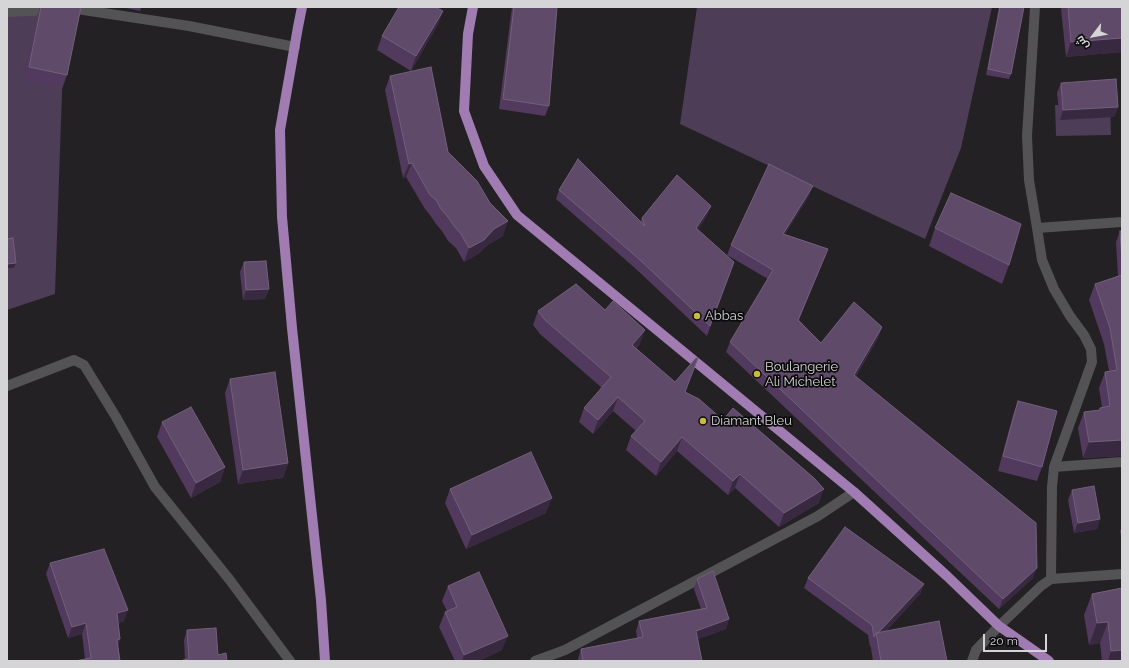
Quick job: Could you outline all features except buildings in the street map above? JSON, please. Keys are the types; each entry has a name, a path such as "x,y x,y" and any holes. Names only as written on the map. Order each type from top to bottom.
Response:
{"main road":[{"path":"302,7 280,130 282,217 292,328 321,600 325,661"},
{"path":"473,7 468,34 464,111 484,166 517,215 854,492 947,576 999,626 1050,661"}],"street":[{"path":"1035,7 1027,136 1029,180 1042,260 1054,289 1091,349 1092,362 1054,467 1052,487 1051,579"},
{"path":"7,12 77,9 190,26 295,46"},
{"path":"1037,228 1122,222"},
{"path":"7,386 74,360 84,365 116,417 155,487 229,579 290,661"},
{"path":"1054,467 1122,462"},
{"path":"535,661 572,647 818,516 854,492"},
{"path":"972,661 976,650 999,626 1041,586 1051,579 1122,574"}],"shaded area":[{"path":"7,7 65,7 55,294 7,310"},
{"path":"697,7 992,7 961,148 925,239 680,124"},
{"path":"1110,104 1111,135 1056,136 1055,105"}],"place":[{"name":"Abbas","path":"697,316"},
{"name":"Boulangerie Ali Michelet","path":"757,374"},
{"name":"Diamant Bleu","path":"703,421"}]}
